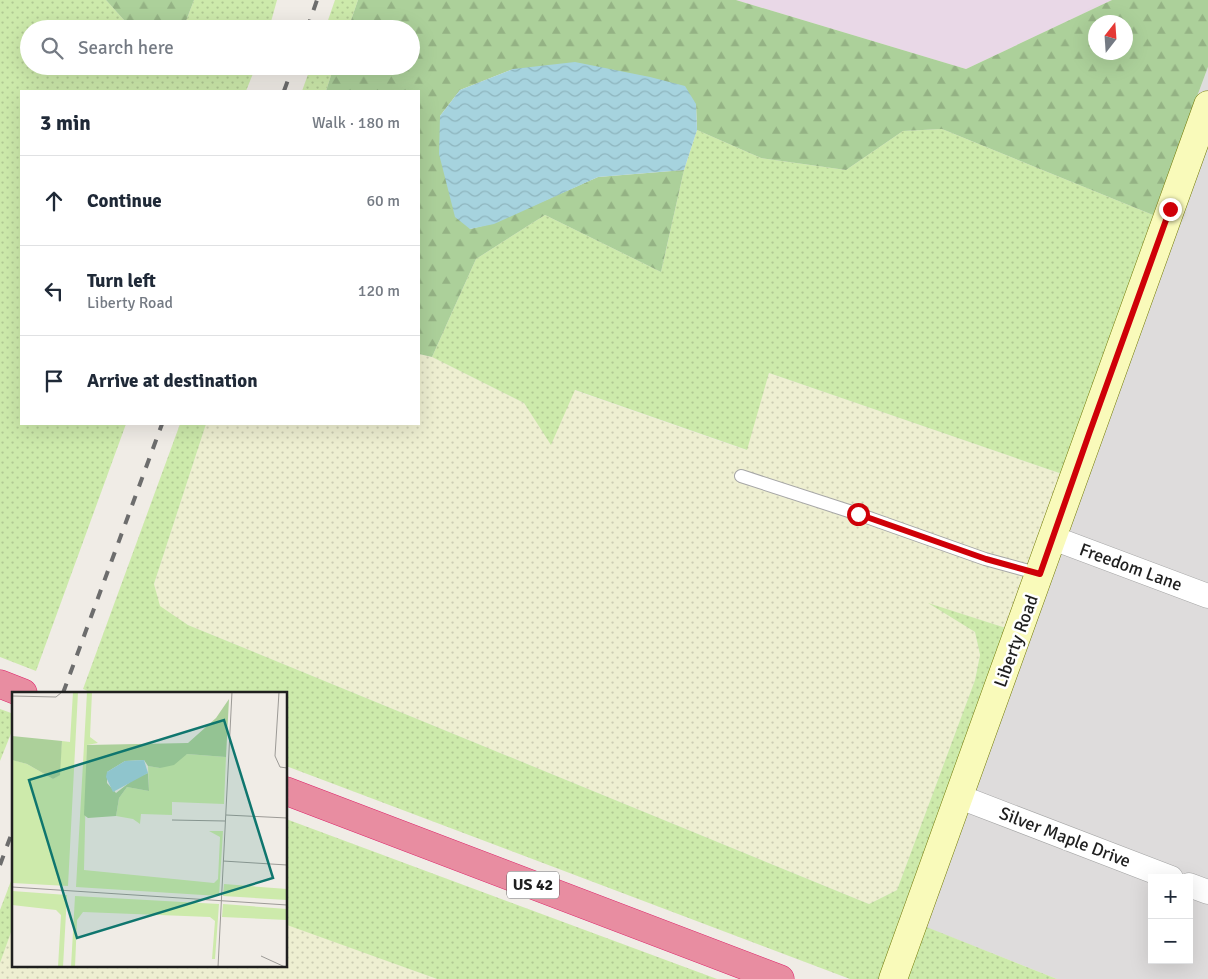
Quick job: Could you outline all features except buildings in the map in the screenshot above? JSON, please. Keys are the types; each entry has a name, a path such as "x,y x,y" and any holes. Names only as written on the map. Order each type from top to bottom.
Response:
{"highway":[{"path":"0,684 20,692"},
{"name":"US 42","path":"288,792 780,979"}],"street":[{"name":"Liberty Road","path":"893,979 1208,105"},
{"name":"Freedom Lane","path":"1053,538 1208,596"},
{"name":"Silver Maple Drive","path":"960,797 1161,874"},
{"path":"1193,886 1208,892"}],"lane":[{"path":"741,476 858,514 986,559 1040,574"}],"shaded area":[{"path":"736,0 1112,0 966,69"},
{"path":"1208,67 1208,979 1057,979 900,917 1062,474 1153,215"}],"green space":[{"path":"0,0 106,0 124,20 20,20 20,75 252,75 246,90 20,90 20,425 126,425 36,671 0,657"},
{"path":"106,0 194,0 186,20 124,20"},
{"path":"194,0 277,0 271,20 186,20"},
{"path":"335,0 358,0 351,20 328,20"},
{"path":"358,0 736,0 966,69 1112,0 1208,0 1208,67 1153,215 942,129 903,131 846,170 761,158 697,130 696,104 513,69 460,90 440,116 470,229 494,223 598,177 684,170 661,272 545,215 476,259 432,357 420,354 420,90 326,90 331,75 420,75 420,20 351,20"},
{"path":"308,75 331,75 326,90 302,90"},
{"path":"942,129 1153,215 1062,474 769,373 747,450 575,390 551,445 524,403 432,357 476,259 545,215 661,272 684,170 697,130 761,158 846,170 903,131"},
{"path":"420,354 432,357 524,403 551,444 574,390 746,450 769,373 1062,474 1006,628 930,604 975,632 980,655 975,680 897,890 869,904 188,625 159,606 154,584 206,425 420,425"},
{"path":"180,425 206,425 154,584 160,606 188,625 869,904 897,890 975,680 980,655 975,632 928,603 1006,628 879,979 850,979 288,767 288,692 90,692 83,689"},
{"path":"0,709 12,713 12,731 0,761"},
{"path":"288,820 717,979 437,979 288,925"},
{"path":"12,878 12,930 0,963 0,910"},
{"path":"288,925 437,979 0,979 0,963 12,930 12,966 288,966"},
{"path":"924,926 1057,979 904,979"}],"water":[{"path":"575,62 685,86 696,104 697,130 684,170 598,177 494,224 470,229 455,217 439,154 440,116 460,90 513,69"}],"railway":[{"path":"310,20 317,0"},
{"path":"284,90 290,75"},
{"path":"63,692 162,425"},
{"path":"0,865 12,832"}],"route":[{"path":"858,514 986,559 1040,574 1170,209"}]}
